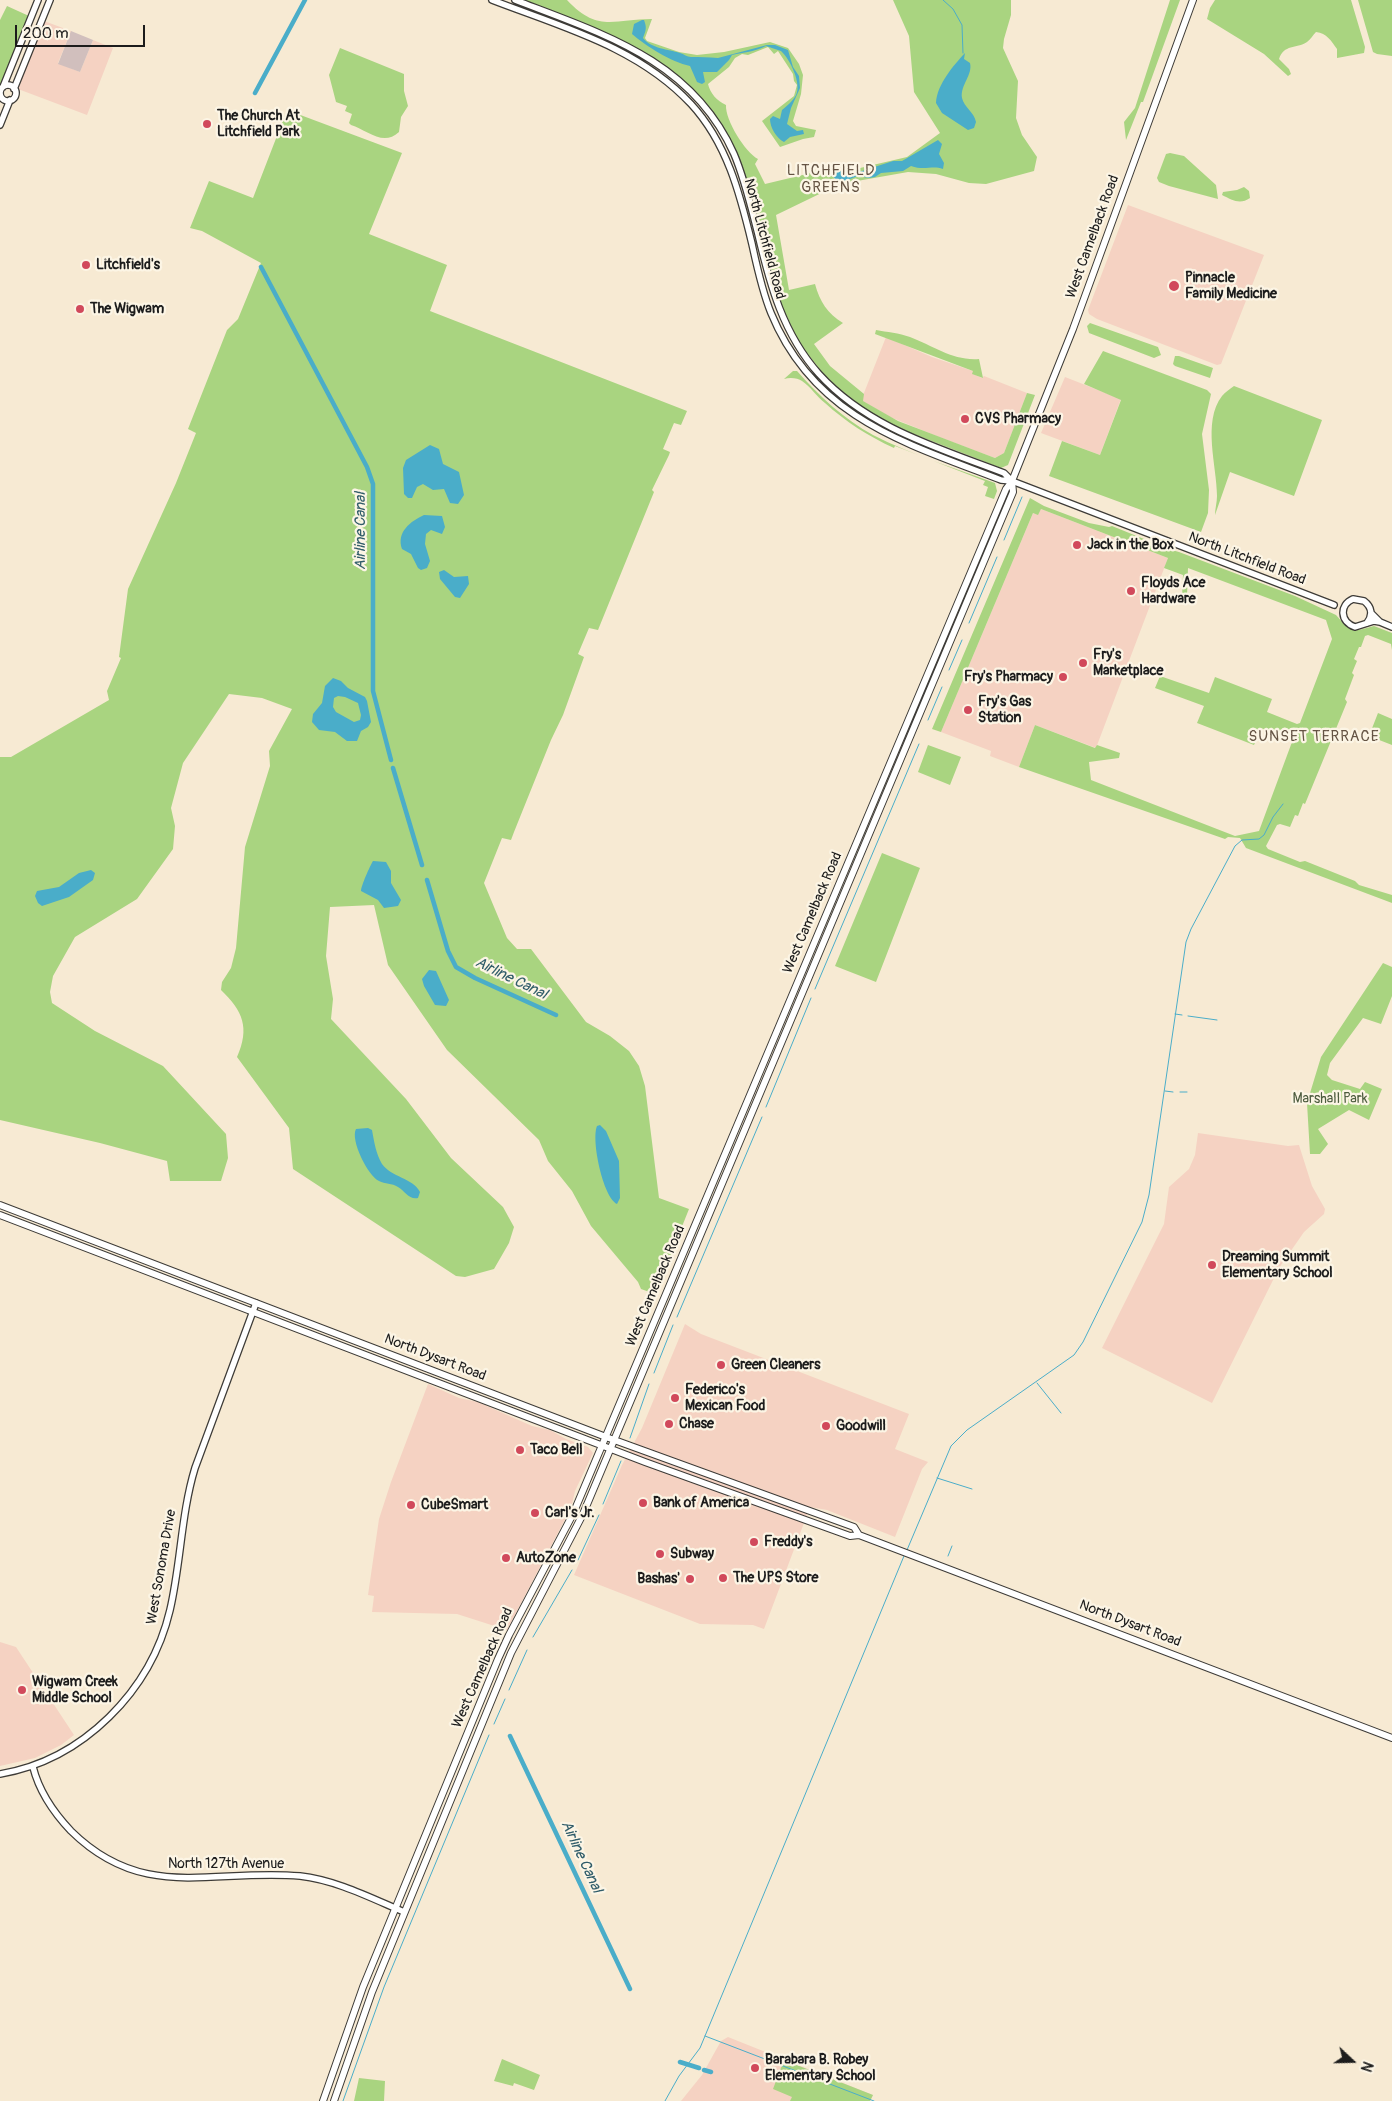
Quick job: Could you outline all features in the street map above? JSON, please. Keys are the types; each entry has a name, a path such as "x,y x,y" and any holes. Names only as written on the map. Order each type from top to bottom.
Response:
{"main road":[{"path":"10,100 0,98 0,90 3,87 38,0"},
{"path":"0,125 10,100 15,96 14,89 50,0"},
{"name":"North Litchfield Road","path":"492,0 626,54 660,76 690,103 713,135 733,174 764,293 776,324 796,360 821,389 844,408 869,425 902,442 1001,480 1012,481 1334,605 1343,614"},
{"name":"North Litchfield Road","path":"515,0 627,45 668,71 696,98 721,132 734,155 743,178 773,296 798,347 819,374 841,395 868,415 905,435 1004,473 1012,481"},
{"name":"West Camelback Road","path":"323,2101 350,2023 395,1908 504,1644 570,1522 1006,489 1012,481 1073,329 1194,0"},
{"path":"3,87 8,85 14,89"},
{"path":"902,442 905,435"},
{"name":"West Camelback Road","path":"334,2101 356,2033 511,1652 581,1518 1013,492 1012,481"},
{"path":"935,658 941,653 951,631 957,626 956,617 969,587 971,572"},
{"path":"1380,622 1367,623 1360,627 1352,626 1345,621 1343,614 1346,604 1354,599 1362,600 1380,622 1392,627"},
{"name":"North Litchfield Road","path":"1334,605 1346,604"},
{"path":"1367,623 1371,613"},
{"path":"906,725 914,728"},
{"path":"780,1024 788,1027"},
{"path":"746,1104 754,1107"},
{"name":"North Dysart Road","path":"0,1205 606,1437 854,1527 859,1534 893,1548 1392,1738"},
{"name":"North Dysart Road","path":"0,1215 610,1449 850,1536 859,1534"},
{"name":"West Sonoma Drive","path":"0,1774 33,1767 80,1741 107,1719 131,1693 155,1653 170,1608 191,1480 256,1303"},
{"path":"658,1313 666,1316"},
{"path":"732,1494 735,1484"},
{"path":"553,1554 561,1559"},
{"name":"North 127th Avenue","path":"33,1767 52,1807 86,1846 133,1871 156,1876 180,1878 309,1878 328,1881 404,1912"}],"shaded area":[{"path":"44,21 71,31 58,63 80,72 93,40 113,48 87,115 18,89"},
{"path":"71,31 93,40 80,72 58,64"},
{"path":"1128,205 1264,255 1221,364 1217,365 1097,319 1089,314 1088,310"},
{"path":"886,337 932,357 973,371 973,374 982,378 984,376 1027,393 1004,453 995,458 890,417 862,401"},
{"path":"1065,377 1121,399 1100,455 1041,433"},
{"path":"1041,509 1168,558 1096,748 1035,725 1019,767 990,756 991,751 941,732 1033,513 1038,514"},
{"name":"Dreaming Summit Elementary School","path":"1198,1133 1288,1146 1299,1145 1312,1186 1325,1209 1324,1214 1304,1232 1279,1268 1212,1403 1102,1348 1164,1224 1169,1187 1189,1169 1195,1155"},
{"path":"685,1324 701,1334 909,1414 895,1449 928,1462 922,1469 895,1537 827,1510 810,1507 764,1629 753,1625 700,1624 574,1575 622,1465 642,1428"},
{"path":"428,1384 459,1398 478,1402 532,1426 550,1430 566,1439 588,1447 593,1453 575,1491 571,1508 507,1630 457,1614 372,1612 374,1596 368,1595 379,1519"},
{"name":"Wigwam Creek Middle School","path":"0,1642 16,1647 74,1735 61,1745 35,1758 0,1766"},
{"name":"Barabara B. Robey Elementary School","path":"728,2037 873,2095 870,2101 681,2101 702,2075 721,2041"}],"green space":[{"path":"520,0 567,0 588,17 597,21 616,22 652,19 645,38 647,41 679,52 697,55 724,52 770,42 788,48 799,64 803,75 801,94 793,121 796,126 816,130 814,137 780,147 762,121 794,96 797,85 793,74 778,51 774,54 768,47 748,55 742,54 735,58 729,67 708,84 714,96 726,105 732,127 742,143 758,159 755,164 765,184 815,172 860,168 907,157 940,133 914,92 909,36 893,0 1011,0 1011,15 1003,48 1018,81 1016,118 1022,135 1037,157 1034,171 986,184 969,183 936,174 908,172 840,184 776,215 789,290 815,284 825,306 843,323 814,344 830,366 864,394 863,401 898,421 995,458 1004,453 1027,393 1035,395 1008,465 1001,468 893,426 844,395 828,380 800,344 776,294 761,225 747,184 726,135 683,81 667,67 635,47"},
{"path":"1170,0 1180,0 1143,102 1141,102 1126,140 1124,122 1135,108"},
{"path":"1215,0 1351,0 1365,47 1364,53 1337,58 1337,49 1331,40 1323,34 1316,32 1307,42 1287,49 1281,54 1279,59 1289,69 1291,74 1288,76 1264,54 1207,19 1210,8"},
{"path":"1358,0 1392,0 1392,56 1373,52"},
{"path":"7,6 29,16 0,94 0,20"},
{"path":"340,48 404,74 404,91 408,106 401,117 399,132 393,136 381,138 351,125 349,123 352,114 345,111 347,106 336,102 329,75"},
{"path":"287,110 402,153 369,234 447,265 430,311 687,411 681,425 674,423 663,449 670,452 669,455 652,490 654,492 598,630 589,628 578,654 584,657 563,715 511,840 502,838 484,883 507,938 517,949 531,949 586,1022 610,1036 629,1051 639,1066 645,1086 659,1198 689,1209 655,1294 641,1289 638,1282 591,1226 572,1191 548,1161 539,1140 447,1050 388,965 374,905 330,907 326,956 333,999 331,1019 406,1099 451,1158 503,1207 514,1227 509,1243 494,1269 465,1277 456,1276 293,1169 289,1128 237,1057 243,1037 242,1020 235,1005 221,990 222,982 231,968 236,948 245,847 270,766 269,751 292,709 262,698 229,694 183,763 171,808 175,826 173,849 137,899 75,937 53,976 50,992 52,1003 95,1031 163,1066 226,1134 228,1158 221,1181 170,1181 167,1161 100,1143 0,1120 0,757 11,757 109,700 107,691 121,658 119,657 128,589 176,483 196,433 188,429 227,330 238,319 261,263 202,231 190,228 209,181 253,198"},
{"path":"1166,154 1184,156 1216,185 1218,199 1159,182 1157,178"},
{"path":"1244,187 1249,191 1250,198 1246,200 1236,201 1222,195 1223,192"},
{"path":"1090,323 1158,347 1161,355 1154,358 1089,333 1087,326"},
{"path":"876,330 910,337 961,358 979,359 983,378 972,374 973,371 875,334"},
{"path":"1103,351 1207,390 1211,394 1202,434 1209,490 1208,513 1201,532 1049,476 1062,441 1100,455 1121,400 1084,384"},
{"path":"1175,356 1213,368 1210,378 1175,366 1173,364"},
{"path":"793,371 797,371 823,398 852,422 873,435 918,455 895,446 894,448 875,439 833,410 800,380 784,379"},
{"path":"1234,386 1322,420 1294,496 1230,472 1215,515 1217,496 1212,444 1213,418 1222,396"},
{"path":"918,455 995,483 997,491 994,499 985,496 988,487 983,485 985,481"},
{"path":"1030,498 1044,506 1089,523 1112,526 1149,541 1154,545 1179,552 1295,596 1336,615 1344,624 1359,630 1374,626 1392,633 1392,650 1391,644 1368,635 1365,636 1354,659 1357,661 1345,699 1347,702 1305,804 1303,803 1298,816 1295,815 1290,827 1277,825 1266,846 1268,849 1300,862 1305,861 1355,881 1359,885 1392,895 1392,903 1246,848 1240,838 1228,837 1225,839 1019,767 1035,725 1095,748 1097,745 1120,753 1119,758 1089,762 1091,780 1235,836 1259,831 1292,742 1291,740 1261,728 1254,745 1197,723 1204,706 1155,688 1160,676 1209,693 1215,677 1272,699 1267,712 1297,724 1300,723 1332,639 1326,620 1188,568 1187,596 1182,597 1183,575 1164,568 1168,558 1041,509 1038,515 1033,513 941,732 932,729"},
{"path":"1378,713 1392,719 1392,745 1369,736"},
{"path":"928,745 961,757 950,785 918,772"},
{"path":"882,853 920,868 876,982 835,966"},
{"name":"Marshall Park","path":"1383,963 1392,967 1392,996 1381,1024 1363,1018 1330,1063 1327,1075 1332,1080 1360,1089 1365,1082 1382,1089 1369,1120 1349,1110 1318,1129 1328,1144 1320,1154 1310,1154 1307,1103 1321,1057"},
{"path":"502,2059 540,2075 534,2090 514,2083 513,2086 494,2081"},
{"path":"784,2060 873,2095 870,2101 790,2101 792,2097 773,2089"},
{"path":"359,2078 385,2081 384,2101 354,2101"}],"water":[{"path":"644,20 646,27 643,38 647,42 655,47 690,57 718,58 767,45 775,45 788,50 793,67 799,76 800,88 791,108 787,124 797,131 803,130 804,134 790,137 784,142 776,135 771,125 770,119 773,116 780,119 782,110 796,95 797,90 794,72 781,51 766,46 753,51 732,55 717,72 703,72 705,82 702,84 697,82 690,66 659,53 632,34 634,24"},
{"path":"965,53 964,59 970,63 970,72 963,89 962,98 976,122 974,128 968,130 942,113 936,103 939,89 943,82"},
{"path":"938,140 942,144 939,154 944,163 943,169 911,166 903,171 881,173 869,178 858,176 842,182 836,180 833,176 840,171 859,172 893,161 902,161"},
{"path":"430,445 439,449 443,464 459,472 464,495 458,504 450,503 444,489 433,490 423,484 417,487 412,498 408,498 404,494 403,468 406,460"},
{"path":"424,515 442,516 445,527 442,534 431,530 426,534 425,544 430,561 427,568 421,570 411,554 402,549 401,537 414,520"},
{"path":"444,570 454,577 468,576 469,584 460,598 455,597 440,579 439,572"},
{"path":"333,678 341,681 348,688 365,697 371,722 368,727 361,731 357,741 347,741 335,732 319,730 312,722 313,714 322,703 325,686","holes":["338,696 358,703 361,715 360,720 354,722 336,712 333,707 334,698"]},
{"path":"373,861 386,862 391,871 391,883 401,900 398,906 384,908 378,900 361,891"},
{"path":"91,870 95,873 93,880 69,897 42,906 38,903 35,896 37,891 59,887 79,873"},
{"path":"429,970 436,971 449,1000 446,1006 435,1005 424,986 422,979"},
{"path":"600,1125 606,1131 619,1161 620,1198 617,1204 607,1191 597,1155 596,1133 597,1126"},
{"path":"368,1128 372,1130 382,1164 391,1172 417,1187 420,1192 418,1198 410,1196 396,1186 379,1181 365,1165 358,1149 355,1134 356,1129"}],"waterway":[{"name":"Airline Canal","path":"255,93 305,0"},
{"path":"943,0 953,9 962,25 963,53"},
{"name":"Airline Canal","path":"261,267 367,467 373,484 373,691 391,760"},
{"path":"1004,540 1022,497"},
{"path":"969,623 997,557"},
{"path":"949,670 962,640"},
{"path":"928,720 942,687"},
{"path":"815,989 919,744"},
{"name":"Airline Canal","path":"393,768 422,865"},
{"path":"907,1550 951,1446 967,1430 1074,1355 1083,1342 1142,1222 1149,1195 1186,942 1235,846 1242,840 1259,839 1264,835 1273,817 1283,804"},
{"name":"Airline Canal","path":"427,880 448,951 456,967 475,978 556,1015"},
{"path":"766,1107 811,998"},
{"path":"1175,1014 1182,1015"},
{"path":"1188,1016 1217,1020"},
{"path":"1165,1091 1173,1092"},
{"path":"1180,1092 1187,1092"},
{"path":"677,1317 762,1117"},
{"path":"654,1373 673,1325"},
{"path":"1037,1383 1061,1413"},
{"path":"630,1438 649,1384"},
{"path":"603,1504 621,1461"},
{"path":"937,1478 972,1489"},
{"path":"578,1560 599,1515"},
{"path":"948,1556 952,1546"},
{"path":"665,2101 679,2076 700,2048 904,1556"},
{"path":"533,1637 572,1570"},
{"path":"509,1690 527,1650"},
{"name":"Airline Canal","path":"494,1724 505,1699"},
{"path":"343,2101 384,1987 489,1735"},
{"name":"Airline Canal","path":"510,1736 630,1989"},
{"path":"705,2036 874,2101"},
{"name":"Airline Canal","path":"680,2062 699,2068"},
{"name":"Airline Canal","path":"704,2070 711,2072"}],"place":[{"name":"The Church At Litchfield Park","path":"207,124"},
{"name":"Litchfield's","path":"86,265"},
{"name":"Pinnacle Family Medicine","path":"1174,286"},
{"name":"The Wigwam","path":"80,309"},
{"name":"CVS Pharmacy","path":"965,419"},
{"name":"Jack in the Box","path":"1077,545"},
{"name":"Floyds Ace Hardware","path":"1131,591"},
{"name":"Fry's Marketplace","path":"1083,663"},
{"name":"Fry's Pharmacy","path":"1063,677"},
{"name":"Fry's Gas Station","path":"968,710"},
{"name":"Dreaming Summit Elementary School","path":"1212,1265"},
{"name":"Green Cleaners","path":"721,1365"},
{"name":"Federico's Mexican Food","path":"675,1398"},
{"name":"Chase","path":"669,1424"},
{"name":"Goodwill","path":"826,1426"},
{"name":"Taco Bell","path":"520,1450"},
{"name":"Bank of America","path":"643,1503"},
{"name":"CubeSmart","path":"411,1505"},
{"name":"Carl's Jr.","path":"535,1513"},
{"name":"Freddy's","path":"754,1542"},
{"name":"Subway","path":"660,1554"},
{"name":"AutoZone","path":"506,1558"},
{"name":"The UPS Store","path":"723,1578"},
{"name":"Bashas'","path":"690,1579"},
{"name":"Wigwam Creek Middle School","path":"22,1690"},
{"name":"Barabara B. Robey Elementary School","path":"755,2068"}],"district":[{"name":"LITCHFIELD GREENS","path":"831,180"},
{"name":"SUNSET TERRACE","path":"1314,737"}]}
